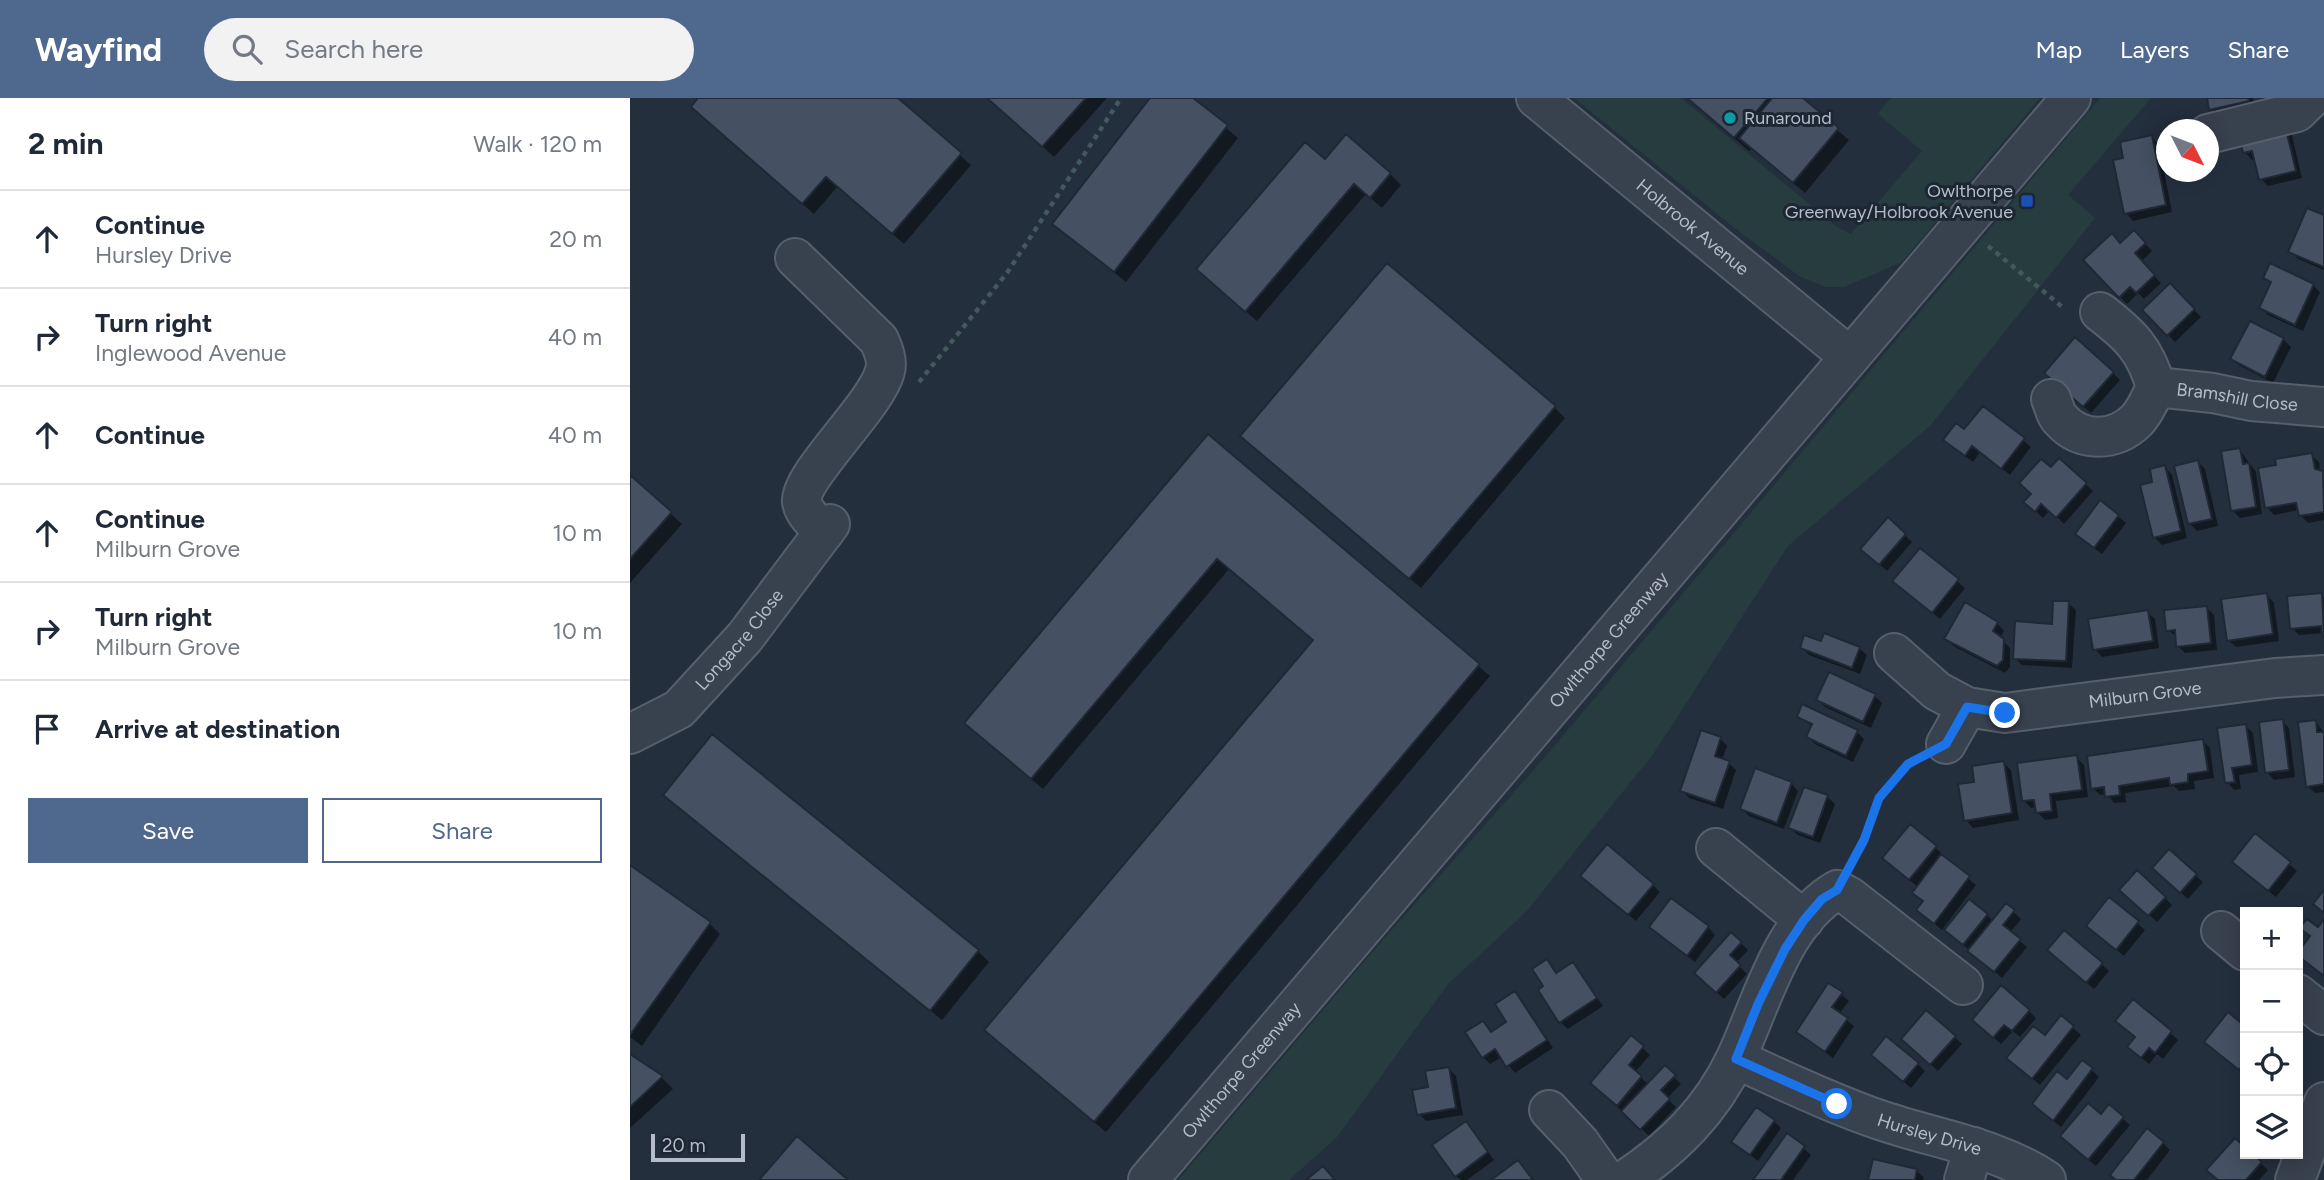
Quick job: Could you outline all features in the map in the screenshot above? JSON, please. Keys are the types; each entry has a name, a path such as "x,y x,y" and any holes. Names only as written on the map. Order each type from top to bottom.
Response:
{"street":[{"name":"Holbrook Avenue","path":"1536,98 1850,357"},
{"name":"Owlthorpe Greenway","path":"1148,1180 2071,98"},
{"path":"2219,131 2297,113 2311,98"},
{"name":"Longacre Close","path":"630,734 679,709 745,637 827,528 806,512 802,500 815,472 871,400 886,369 879,340 795,258"},
{"name":"Bramshill Close","path":"2051,399 2058,417 2066,425 2075,432 2094,437 2118,434 2137,419 2156,387 2150,366 2140,347 2124,331 2085,313"},
{"name":"Bramshill Close","path":"2156,387 2213,393 2251,401 2323,401"},
{"name":"Milburn Grove","path":"1894,653 1937,691 1967,707 2005,713 2275,678 2324,675"},
{"path":"1946,744 1967,707"},
{"path":"1716,848 1804,920"},
{"path":"1625,1180 1657,1159 1684,1135 1708,1106 1736,1059 1763,993 1785,949 1822,899 1837,890 1850,897 1963,985"},
{"path":"2303,998 2324,1015"},
{"name":"Hursley Drive","path":"1736,1059 1881,1121 1969,1163 2028,1168 2046,1180"},
{"path":"2295,1180 2324,1101"},
{"path":"1549,1110 1580,1143 1606,1180"}],"path":[{"path":"916,386 1007,273 1121,98"},
{"path":"1962,225 2085,313"},
{"path":"1837,890 1864,840 1879,798 1908,764 1946,744"}],"green space":[{"path":"1574,98 1681,98 1837,227 1851,234 1922,151 1878,114 1891,98 2040,98 1902,262 1844,287 1826,287 1799,276 1732,226"},
{"path":"2100,98 2151,98 2068,195 2095,218 1930,426 1788,546 1654,753 1526,912 1448,984 1337,1137 1289,1180 1178,1180 1381,942 1545,757"}],"building":[{"path":"698,98 898,98 962,153 892,234 826,177 802,204 691,107"},
{"path":"987,98 1086,98 1042,147"},
{"path":"1150,98 1193,98 1228,125 1114,272 1052,224"},
{"name":"Runaround","path":"1687,98 1768,98 1734,138"},
{"path":"1772,98 1803,98 1839,128 1793,183 1739,138"},
{"path":"2207,98 2248,98 2249,101 2209,110"},
{"path":"2283,117 2296,171 2259,180 2252,151 2243,153 2237,128"},
{"path":"1346,134 1391,173 1370,198 1354,184 1245,312 1196,269 1305,142 1325,159"},
{"path":"2152,135 2156,155 2156,182 2161,182 2166,205 2124,214 2113,160 2123,158 2120,142"},
{"path":"2307,208 2324,215 2324,267 2288,252"},
{"path":"2134,230 2146,243 2135,253 2155,275 2136,293 2130,287 2119,298 2083,260 2112,233 2120,243"},
{"path":"1387,263 1556,406 1409,579 1240,436"},
{"path":"2270,263 2314,284 2295,325 2259,308 2271,282 2263,278"},
{"path":"2170,283 2195,309 2167,336 2142,310"},
{"path":"2250,321 2284,338 2265,377 2230,359"},
{"path":"2075,337 2114,372 2083,407 2044,373"},
{"path":"1983,406 2025,438 2001,469 1972,446 1965,456 1943,440 1956,423 1964,429"},
{"path":"1208,434 1480,664 1094,1122 984,1030 1313,640 1217,559 1031,779 964,723"},
{"path":"2240,448 2243,464 2249,463 2256,507 2231,511 2221,451"},
{"path":"2312,453 2315,469 2323,471 2324,512 2299,516 2296,503 2265,508 2258,468 2276,465 2275,459"},
{"path":"2059,458 2087,483 2056,518 2041,504 2035,512 2023,502 2031,494 2019,483 2041,459 2051,467"},
{"path":"2198,460 2212,519 2188,524 2174,466"},
{"path":"2165,465 2181,531 2153,538 2140,485 2152,482 2150,469"},
{"path":"630,475 672,512 630,559"},
{"path":"2100,500 2119,515 2094,548 2075,534"},
{"path":"1888,517 1906,534 1879,565 1860,549"},
{"path":"1920,548 1959,579 1932,613 1892,581"},
{"path":"2267,593 2273,634 2227,641 2221,599"},
{"path":"2322,593 2324,637 2321,626 2290,629 2287,596"},
{"path":"2053,601 2069,601 2066,661 2013,659 2015,621 2052,624"},
{"path":"1965,602 1998,622 1993,631 2004,639 2003,660 1997,666 1944,639"},
{"path":"2207,606 2211,643 2176,647 2175,630 2166,631 2164,610"},
{"path":"2148,610 2153,641 2093,650 2088,619"},
{"path":"1824,633 1860,647 1852,668 1800,648 1804,635 1821,641"},
{"path":"1829,672 1876,694 1863,722 1816,700"},
{"path":"1802,704 1858,730 1846,756 1806,737 1812,724 1797,717"},
{"path":"2283,719 2289,770 2265,773 2259,722"},
{"path":"2316,720 2317,732 2324,732 2324,784 2306,787 2298,722"},
{"path":"2246,724 2252,765 2232,768 2235,782 2225,783 2217,728"},
{"path":"1701,730 1721,737 1715,756 1730,761 1715,803 1680,791"},
{"path":"712,734 979,950 930,1011 663,795"},
{"path":"2203,739 2208,771 2188,774 2188,782 2170,785 2169,778 2119,786 2120,795 2105,797 2104,787 2091,789 2087,756"},
{"path":"2077,755 2082,790 2050,794 2052,811 2036,813 2034,800 2022,801 2017,763"},
{"path":"2004,761 2012,813 1964,821 1958,784 1974,782 1972,766"},
{"path":"1755,768 1792,782 1777,823 1740,809"},
{"path":"1804,787 1828,795 1813,837 1788,828"},
{"path":"1910,824 1937,846 1909,880 1882,858"},
{"path":"2255,833 2291,862 2268,891 2232,862"},
{"path":"1607,844 1654,884 1628,915 1580,876"},
{"path":"2169,849 2197,874 2180,893 2152,868"},
{"path":"1941,854 1970,876 1934,924 1916,910 1923,901 1912,893"},
{"path":"630,865 711,922 630,1035"},
{"path":"2137,870 2166,897 2148,916 2119,890"},
{"path":"2324,890 2324,913 2313,904"},
{"path":"2109,897 2139,921 2116,950 2086,926"},
{"path":"1671,898 1709,926 1687,956 1649,927"},
{"path":"1969,899 1988,914 1963,945 1944,930"},
{"path":"2006,903 2015,910 2003,925 2021,939 1994,972 1967,951"},
{"path":"2307,919 2318,927 2324,919 2324,976 2303,960 2303,945 2310,936 2303,931 2303,924"},
{"path":"2064,930 2103,963 2086,983 2047,950"},
{"path":"1731,932 1742,942 1730,955 1741,965 1716,993 1694,973"},
{"path":"1547,959 1556,973 1573,962 1597,998 1559,1023 1538,990 1543,986 1532,969"},
{"path":"1828,983 1843,992 1832,1007 1848,1018 1825,1052 1796,1032"},
{"path":"2001,985 2030,1010 2012,1031 2004,1025 1993,1038 1972,1020"},
{"path":"1515,991 1547,1040 1506,1067 1495,1049 1482,1058 1465,1032 1483,1021 1491,1032 1506,1022 1495,1004"},
{"path":"2133,999 2172,1031 2155,1053 2149,1048 2141,1058 2127,1047 2135,1037 2115,1021"},
{"path":"1926,1010 1956,1036 1930,1065 1901,1039"},
{"path":"2228,1012 2240,1022 2239,1070 2204,1042"},
{"path":"2061,1015 2074,1026 2032,1079 2006,1058 2033,1026 2045,1035"},
{"path":"1631,1035 1644,1046 1629,1065 1642,1076 1617,1106 1590,1083"},
{"path":"1886,1036 1919,1063 1903,1082 1871,1055"},
{"path":"630,1054 663,1076 630,1107"},
{"path":"2082,1060 2093,1068 2053,1121 2032,1104 2057,1071 2067,1079"},
{"path":"1665,1065 1676,1075 1661,1090 1670,1099 1640,1130 1621,1111"},
{"path":"1449,1067 1456,1108 1417,1115 1412,1090 1428,1087 1425,1071"},
{"path":"2088,1103 2101,1114 2109,1104 2124,1117 2088,1160 2060,1136"},
{"path":"1756,1107 1775,1120 1750,1155 1731,1142"},
{"path":"1466,1121 1488,1152 1455,1177 1432,1145"},
{"path":"2147,1128 2164,1142 2134,1180 2116,1180 2110,1175"},
{"path":"1787,1133 1805,1146 1781,1180 1753,1180"},
{"path":"797,1136 848,1180 759,1180"},
{"path":"2235,1138 2240,1142 2240,1159 2259,1159 2262,1162 2246,1180 2218,1180 2206,1170"},
{"path":"1873,1159 1917,1169 1915,1180 1868,1180"},
{"path":"1518,1160 1533,1180 1491,1180"},
{"path":"1323,1166 1335,1180 1306,1180"}],"place":[{"name":"Runaround","path":"1730,118"},
{"name":"Owlthorpe Greenway/Holbrook Avenue","path":"2027,201"}],"route":[{"path":"1837,1104 1736,1059 1758,1004 1785,949 1804,920 1822,899 1837,890 1864,840 1879,798 1908,764 1946,744 1967,707 2005,713"}]}
